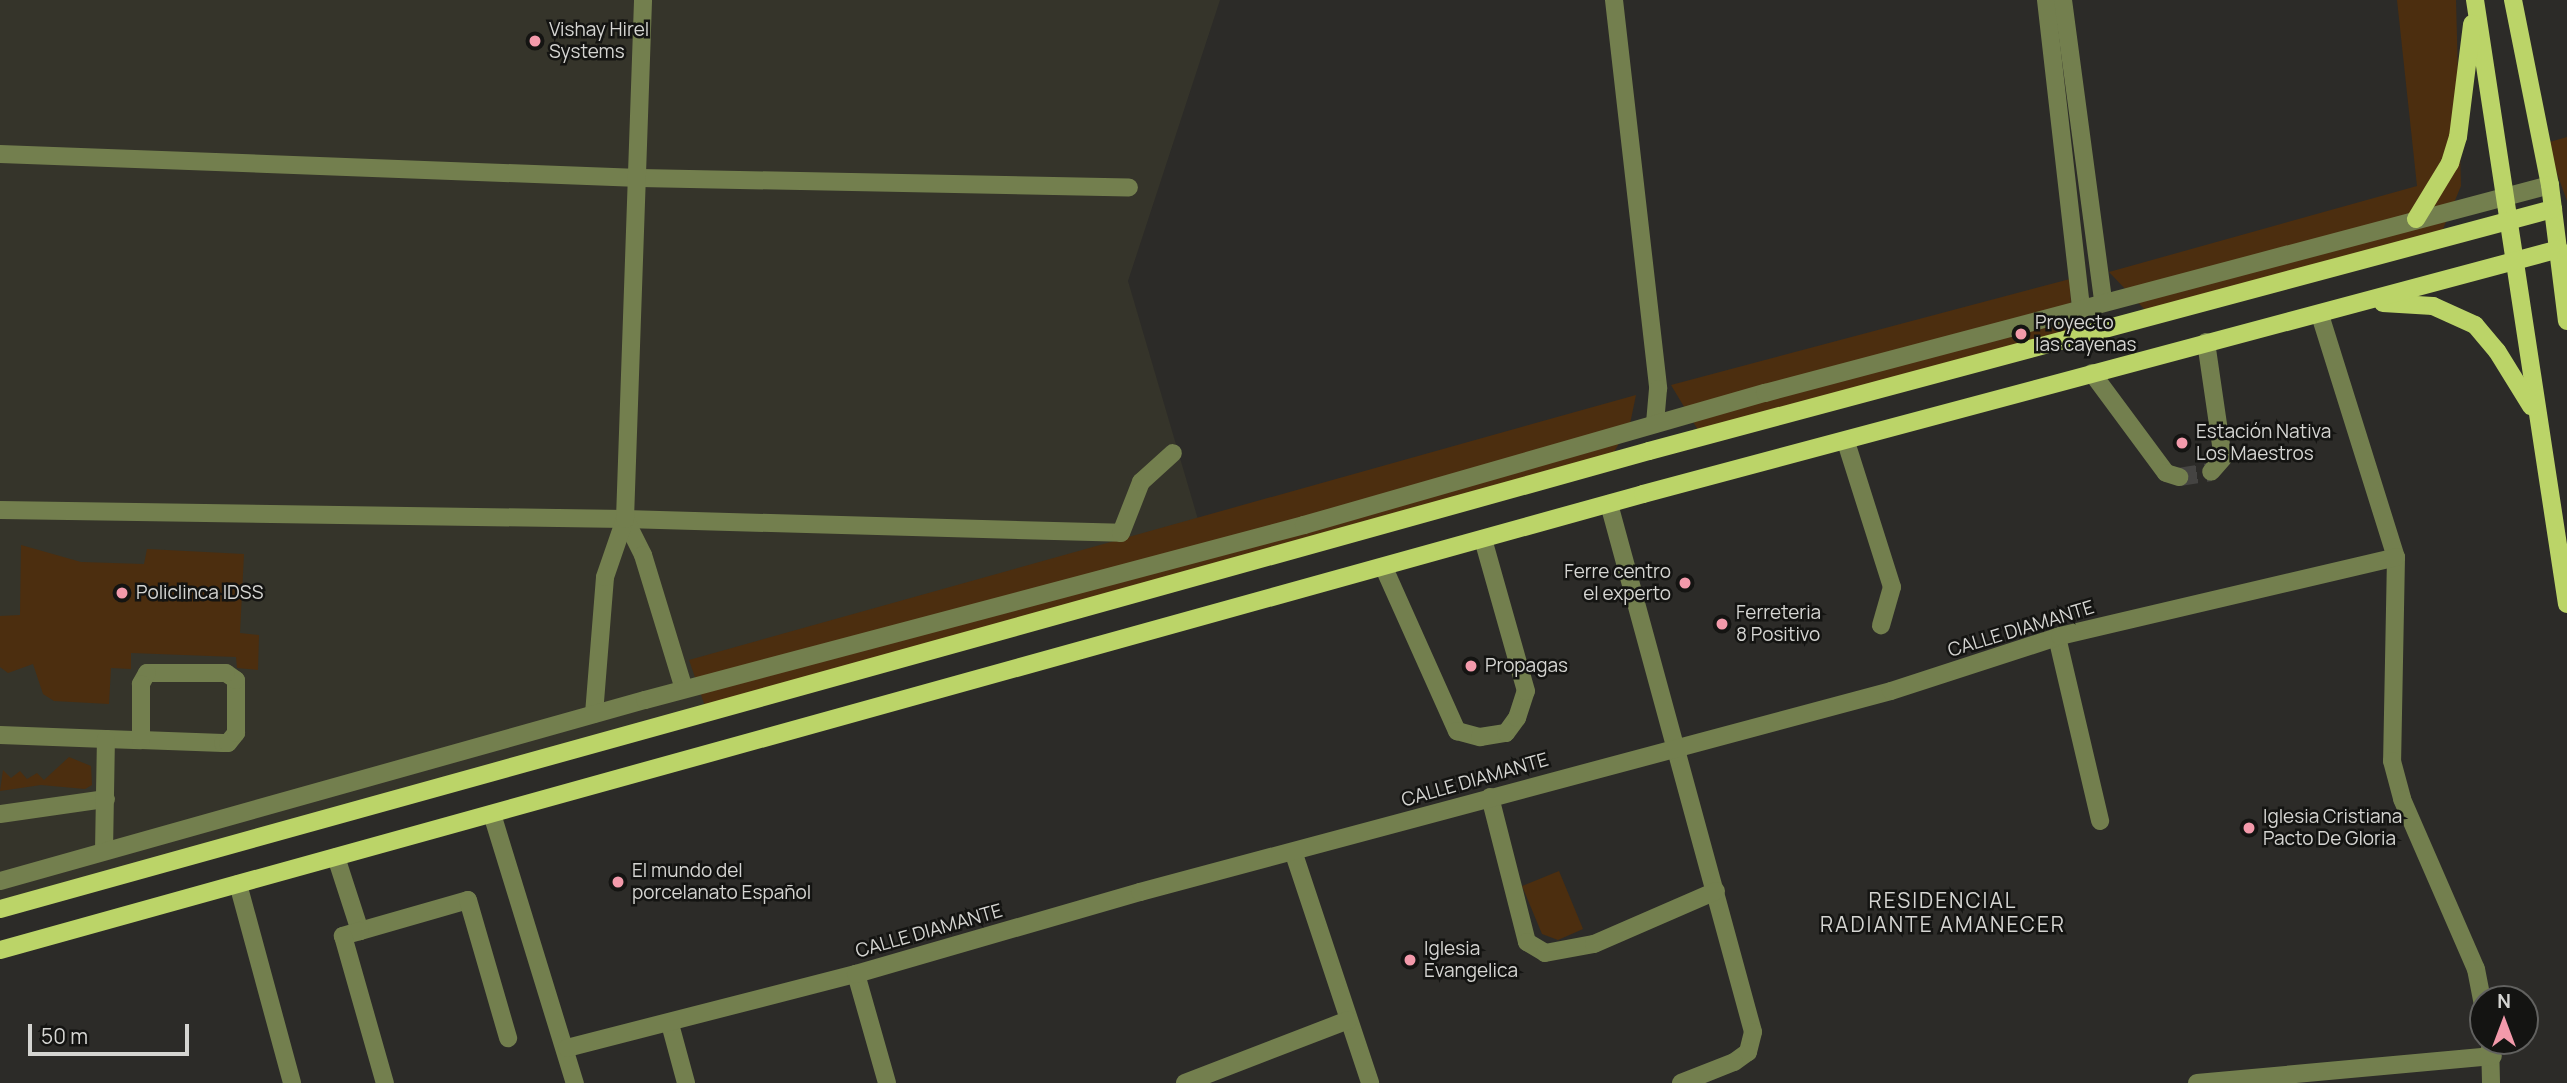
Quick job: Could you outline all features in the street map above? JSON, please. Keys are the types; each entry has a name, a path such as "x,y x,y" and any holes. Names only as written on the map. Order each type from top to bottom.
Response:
{"main road":[{"path":"2474,0 2512,261 2567,604"},
{"path":"2416,219 2450,163 2458,136 2474,0"},
{"path":"2512,0 2550,185 2560,207 2567,321"},
{"path":"0,909 1729,429 2560,207"},
{"path":"0,950 1609,504 1846,442 2206,342 2369,302 2563,247"},
{"path":"2369,302 2433,306 2474,325 2497,351 2537,416"}],"street":[{"path":"594,714 605,577 625,519 640,178 643,0"},
{"path":"1614,0 1658,389 1655,424"},
{"path":"2046,0 2058,12 2082,148 2103,301"},
{"path":"2058,12 2064,150 2081,307"},
{"path":"2064,150 2082,148"},
{"path":"0,154 640,178 1129,187"},
{"path":"0,881 684,689 1304,525 1655,424 2081,307 2550,185"},
{"path":"2080,284 2099,280"},
{"path":"2320,315 2396,557 2392,761 2402,799 2476,970 2479,985"},
{"path":"2206,342 2222,458 2211,472"},
{"path":"2092,373 2166,473 2179,477"},
{"path":"1846,442 1892,587 1881,625"},
{"path":"0,510 625,519 1121,533 1141,482 1174,453"},
{"path":"1609,504 1753,1032 1748,1052 1734,1062 1681,1083"},
{"path":"625,519 643,555 684,689"},
{"path":"1384,568 1457,731 1480,737 1506,733 1517,718 1526,691 1483,540"},
{"name":"CALLE DIAMANTE","path":"567,1048 670,1024 856,974 1140,892 1294,854 1675,746 1891,691 2057,637 2396,557"},
{"path":"2057,637 2100,821"},
{"path":"0,735 141,740 231,740 236,733 236,680 226,673 147,673 141,684 141,740"},
{"path":"104,851 106,739"},
{"path":"1490,797 1527,942 1545,953 1594,944 1716,891"},
{"path":"0,814 106,799"},
{"path":"492,814 567,1048 575,1083"},
{"path":"1294,854 1370,1083"},
{"path":"336,857 360,931"},
{"path":"238,884 292,1083"},
{"path":"385,1083 343,936 468,900 508,1038"},
{"path":"856,974 887,1083"},
{"path":"1185,1083 1348,1020"},
{"path":"670,1024 686,1083"},
{"path":"2197,1083 2325,1077 2469,1052"},
{"path":"2491,1055 2491,1083"}],"shaded area":[{"path":"0,0 1220,0 1128,281 1212,567 0,900"},
{"path":"2397,0 2456,0 2461,186 2441,234 2148,313 2109,272 2417,186"},
{"path":"2567,137 2567,201 2546,143"},
{"path":"2070,279 2072,337 1701,435 1671,385"},
{"path":"1636,395 1630,424 1613,454 707,712 689,660"},
{"path":"21,545 81,562 144,564 147,549 244,554 240,633 259,635 258,670 237,668 236,657 131,653 131,669 111,668 109,704 54,701 43,694 33,664 8,673 0,667 0,616 20,615"},
{"path":"69,757 91,766 92,785 85,789 41,785 0,791 3,770 11,778 20,771 27,779 37,773 44,780"},
{"path":"1559,871 1583,929 1558,940 1542,934 1522,886"}],"tunnel":[{"path":"2179,477 2211,472"}],"place":[{"name":"Vishay Hirel Systems","path":"535,41"},
{"name":"Proyecto las cayenas","path":"2021,334"},
{"name":"Estación Nativa Los Maestros","path":"2182,443"},
{"name":"Ferre centro el experto","path":"1685,583"},
{"name":"Policlinca IDSS","path":"122,593"},
{"name":"Ferreteria 8 Positivo","path":"1722,624"},
{"name":"Propagas","path":"1471,666"},
{"name":"Iglesia Cristiana Pacto De Gloria","path":"2249,828"},
{"name":"El mundo del porcelanato Español","path":"618,882"},
{"name":"Iglesia Evangelica","path":"1410,960"}],"district":[{"name":"RESIDENCIAL RADIANTE AMANECER","path":"1943,912"}]}
